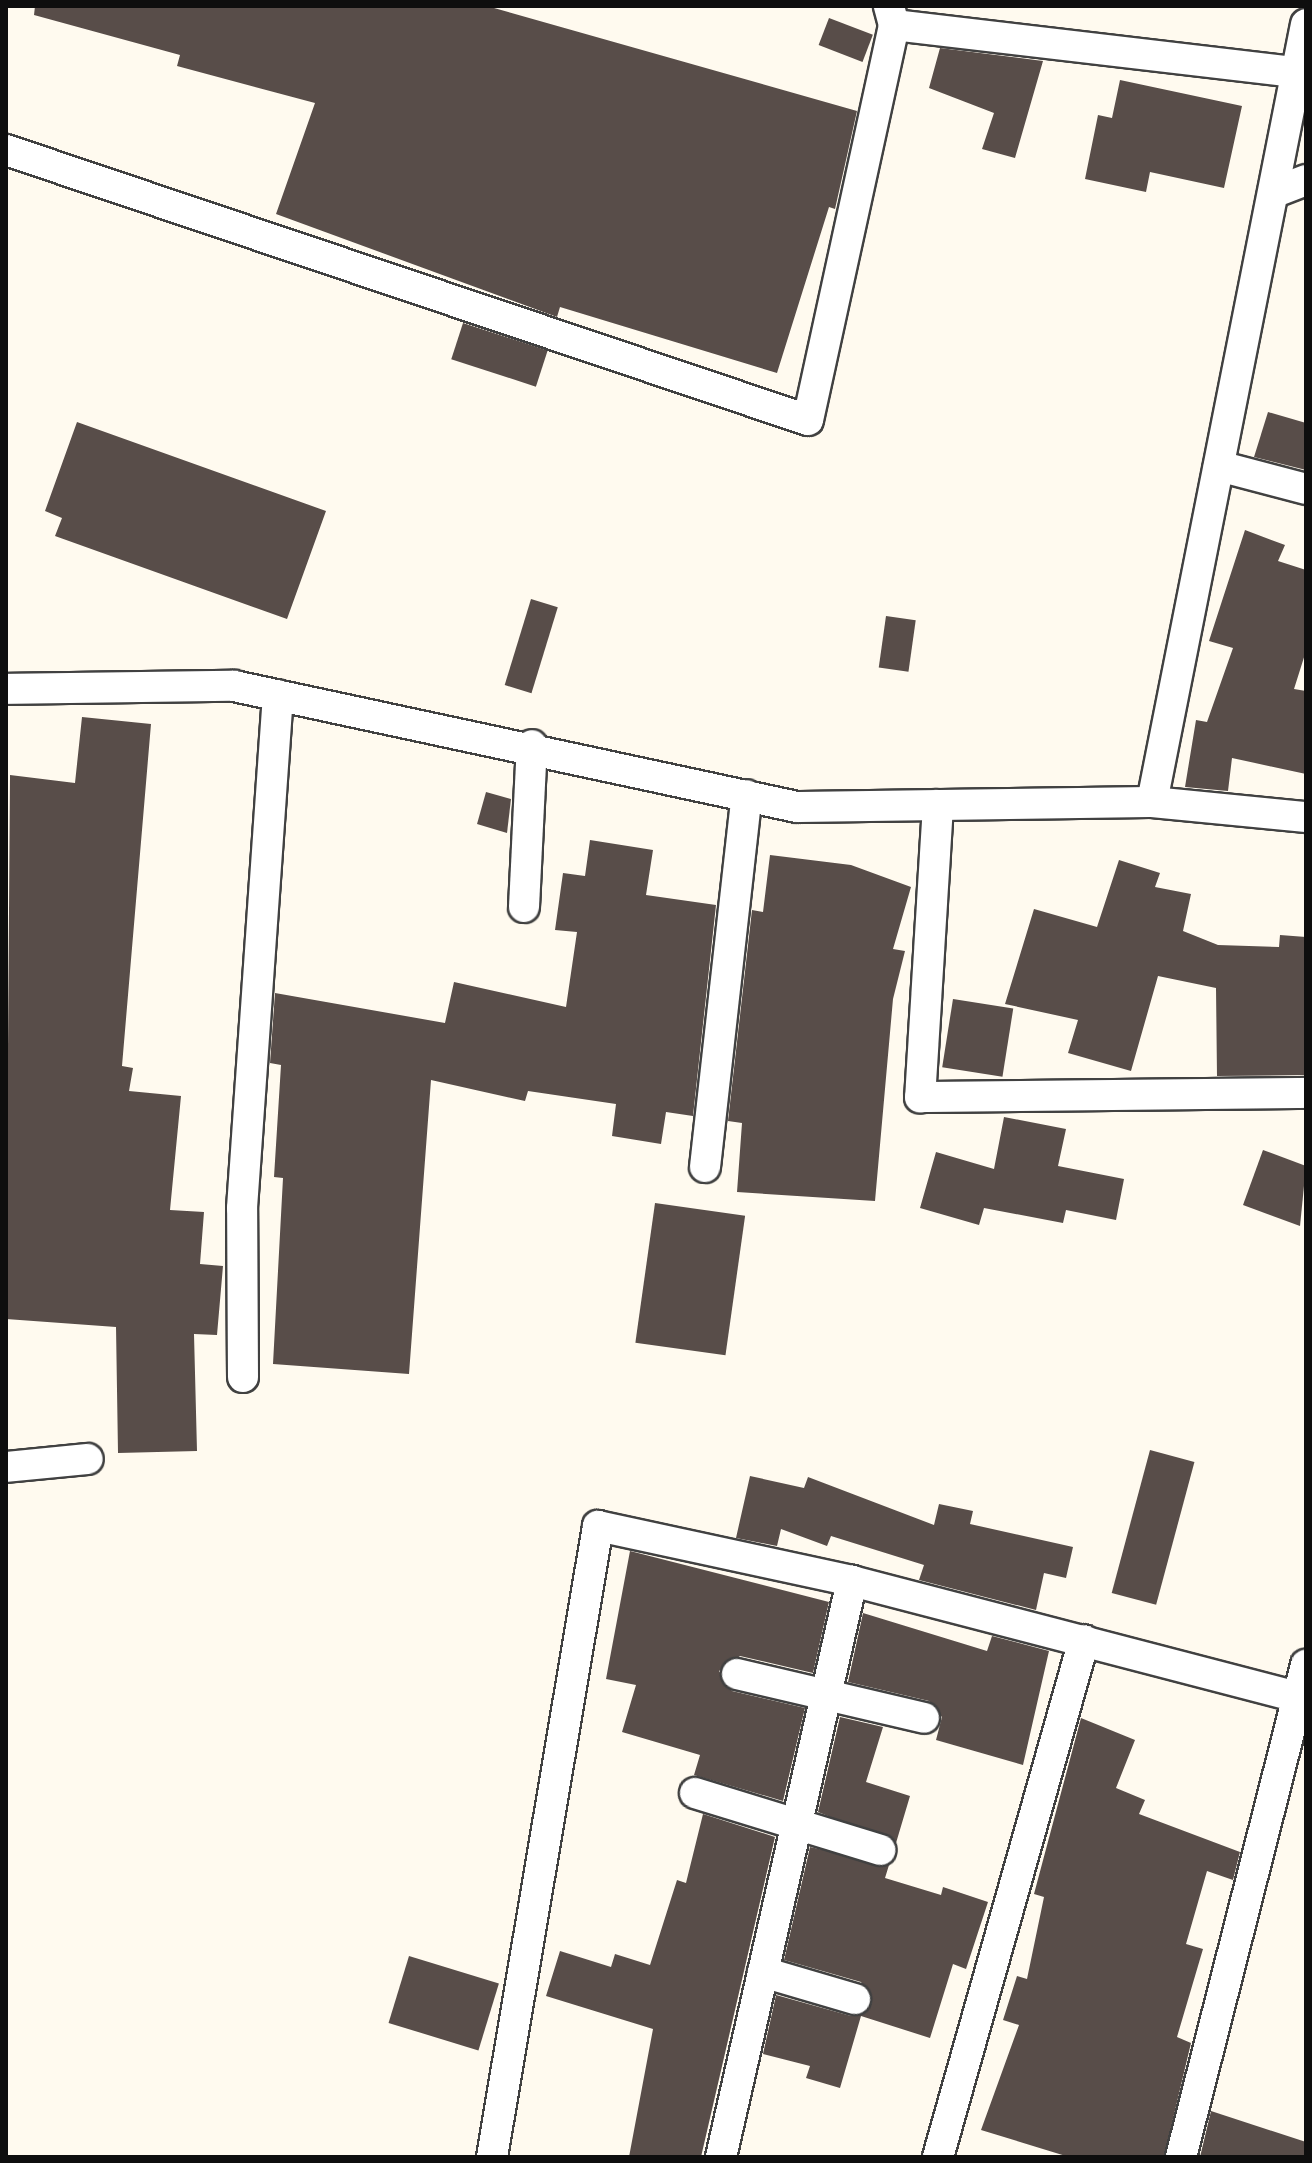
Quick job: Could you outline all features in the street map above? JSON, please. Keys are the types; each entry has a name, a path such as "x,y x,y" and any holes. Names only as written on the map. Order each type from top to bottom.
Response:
{"street":[{"path":"6,150 808,420 892,16 1297,72"},
{"path":"1152,802 1306,24"},
{"path":"1275,192 1306,180"},
{"path":"1219,466 1306,489"},
{"path":"6,689 234,686 532,745 797,807 1152,802 1306,817"},
{"path":"243,1377 242,1208 278,695"},
{"path":"524,907 532,745"},
{"path":"705,1167 747,795"},
{"path":"938,805 920,1097 1306,1093"},
{"path":"6,1467 88,1459"},
{"path":"492,2157 598,1526 852,1581 1302,1698"},
{"path":"721,2157 852,1581"},
{"path":"938,2157 1084,1640"},
{"path":"1181,2157 1302,1698 1306,1665"},
{"path":"737,1674 827,1691 924,1718"},
{"path":"695,1793 880,1850"},
{"path":"763,1972 855,1999"}],"building":[{"path":"35,6 487,6 857,111 835,209 829,207 777,373 560,307 557,317 276,214 315,103 177,66 180,55 34,15"},
{"path":"829,18 873,35 862,62 819,45"},
{"path":"940,48 1043,61 1015,158 982,149 994,113 929,88"},
{"path":"1120,80 1242,106 1224,188 1150,172 1146,192 1085,179 1098,115 1112,118"},
{"path":"463,323 548,351 536,387 451,359"},
{"path":"1268,412 1306,423 1306,470 1254,457"},
{"path":"77,422 326,511 287,619 55,536 62,518 45,511"},
{"path":"1245,530 1285,545 1278,561 1306,570 1306,651 1294,689 1306,691 1306,774 1232,758 1228,791 1185,787 1196,720 1207,722 1233,648 1209,641"},
{"path":"531,599 558,607 531,693 505,685"},
{"path":"886,616 916,620 908,672 879,667"},
{"path":"82,717 151,724 122,1066 133,1068 129,1091 181,1096 170,1210 204,1212 200,1264 223,1266 217,1335 194,1334 197,1451 118,1453 116,1327 6,1319 10,775 75,783"},
{"path":"486,792 511,799 507,833 477,824"},
{"path":"590,840 653,850 646,895 716,905 693,1116 666,1112 661,1144 612,1136 616,1104 528,1091 525,1101 431,1080 409,1374 273,1364 283,1178 274,1177 281,1065 270,1063 275,993 445,1023 454,982 566,1007 577,932 555,930 563,873 585,876"},
{"path":"770,855 851,865 911,887 893,949 905,951 893,999 875,1201 737,1192 742,1123 728,1121 752,910 763,912"},
{"path":"1119,860 1160,873 1155,887 1191,894 1183,931 1218,945 1279,947 1280,935 1306,937 1306,1075 1217,1076 1216,988 1158,976 1131,1071 1068,1053 1078,1020 1005,1004 1034,909 1097,927"},
{"path":"953,999 1013,1009 1002,1077 942,1067"},
{"path":"1004,1117 1066,1129 1058,1166 1124,1179 1116,1220 1066,1210 1063,1223 984,1208 979,1225 920,1208 936,1152 994,1169"},
{"path":"1263,1150 1306,1166 1300,1226 1243,1205"},
{"path":"655,1203 745,1216 725,1355 635,1343"},
{"path":"1150,1450 1194,1462 1156,1605 1112,1593"},
{"path":"750,1476 804,1488 808,1477 934,1525 939,1504 973,1511 970,1524 1073,1547 1066,1578 1044,1573 1036,1610 919,1580 924,1565 831,1536 827,1546 781,1529 777,1546 736,1538"},
{"path":"630,1551 829,1602 813,1673 740,1656 719,1671 732,1691 805,1708 783,1801 694,1775 700,1755 622,1732 636,1685 606,1679"},
{"path":"863,1613 987,1651 992,1636 1049,1651 1023,1765 936,1740 942,1717 929,1701 848,1682"},
{"path":"840,1717 883,1727 866,1782 910,1796 896,1843 818,1812"},
{"path":"1081,1718 1135,1740 1116,1788 1145,1800 1139,1814 1240,1852 1233,1880 1207,1871 1186,1944 1203,1949 1177,2037 1191,2043 1164,2157 1069,2157 981,2130 1019,2025 1003,2020 1017,1976 1027,1979 1044,1897 1034,1894"},
{"path":"703,1814 775,1837 701,2157 629,2157 653,2029 546,1996 560,1951 611,1967 615,1954 650,1965 677,1880 686,1883"},
{"path":"810,1847 889,1865 885,1878 941,1895 943,1887 988,1902 966,1969 953,1964 930,2038 861,2016 840,2088 806,2078 810,2066 763,2054 776,1995 851,2016 872,2003 861,1982 784,1960"},
{"path":"409,1956 499,1983 478,2050 389,2023"},
{"path":"1211,2111 1306,2142 1306,2157 1200,2157"}]}
